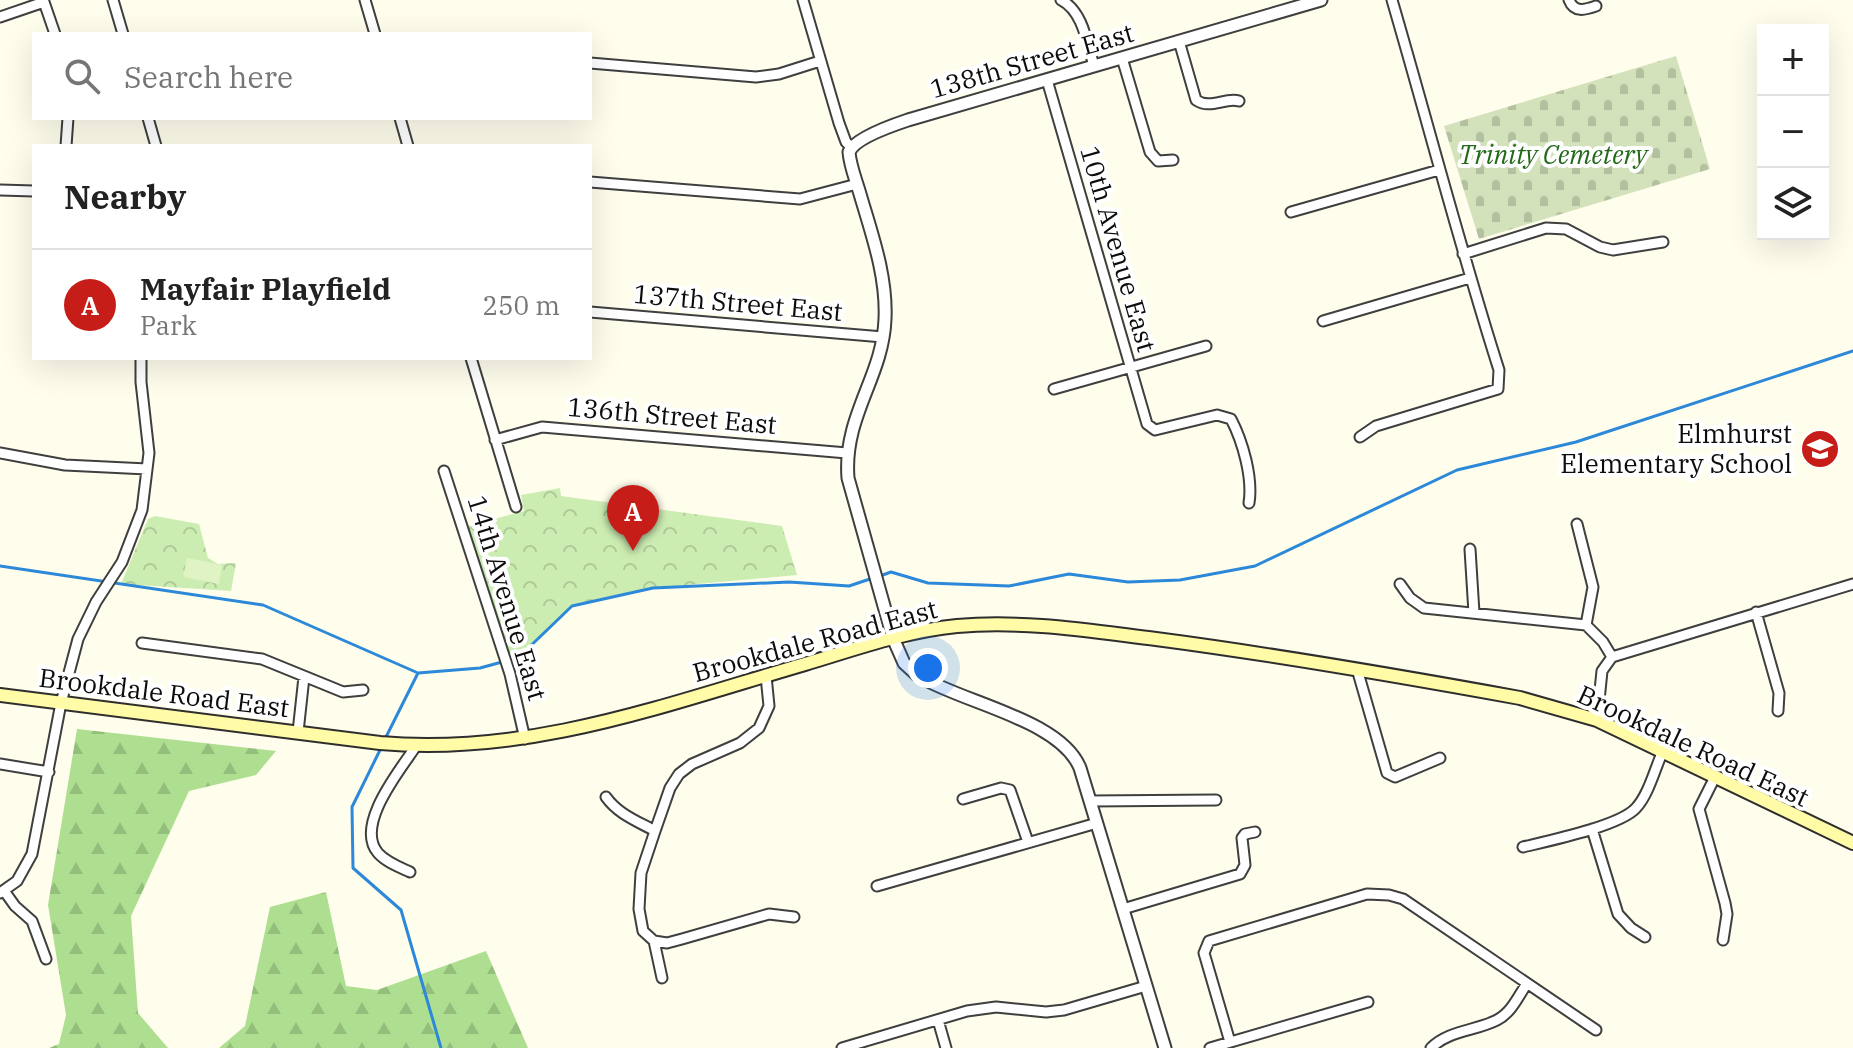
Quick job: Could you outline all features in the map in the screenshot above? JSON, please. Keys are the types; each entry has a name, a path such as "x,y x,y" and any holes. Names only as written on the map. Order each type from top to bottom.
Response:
{"main road":[{"name":"Brookdale Road East","path":"0,695 416,746 469,745 525,739 608,721 893,638 955,626 1053,626 1357,669 1520,698 1597,720 1853,843"}],"street":[{"path":"113,0 122,32"},
{"path":"365,0 374,32"},
{"path":"803,0 839,123 851,147 850,159 883,278 886,300 883,337 856,413 847,453 850,488 893,638 904,663 923,679 1057,738 1078,762 1165,1048"},
{"path":"1061,0 1073,8 1079,19 1094,66"},
{"name":"138th Street East","path":"851,147 908,120 1321,0"},
{"path":"1360,437 1376,426 1498,389 1499,370 1392,0"},
{"path":"0,17 44,2 54,32"},
{"path":"1571,4 1582,10 1596,6"},
{"path":"1179,41 1196,100 1208,105 1239,101"},
{"path":"1122,58 1150,152 1158,161 1173,160"},
{"path":"592,63 756,77 779,74 820,61"},
{"name":"10th Avenue East","path":"1047,80 1129,368 1151,429 1160,430 1223,415 1231,419 1251,486 1249,503"},
{"path":"66,144 68,120"},
{"path":"149,120 155,144"},
{"path":"401,120 407,144"},
{"path":"1291,212 1439,170"},
{"path":"592,182 800,199 857,184"},
{"path":"0,190 32,191"},
{"path":"1463,254 1546,228 1566,229 1600,247 1613,250 1663,242"},
{"path":"1323,321 1470,278"},
{"name":"137th Street East","path":"592,312 883,337"},
{"path":"1054,389 1206,346"},
{"path":"46,959 32,921 2,892 17,881 32,854 61,703 78,639 136,530 145,493 148,441 141,360"},
{"path":"472,360 516,507"},
{"name":"136th Street East","path":"495,440 542,427 847,453"},
{"path":"0,453 65,465 147,469"},
{"name":"14th Avenue East","path":"444,471 510,674 525,739"},
{"path":"1577,524 1593,587 1586,625"},
{"path":"1470,549 1474,613"},
{"path":"1400,584 1410,598 1424,608 1586,625 1603,642 1612,657"},
{"path":"1597,720 1602,671 1612,657 1853,584"},
{"path":"1756,612 1779,693 1778,711"},
{"path":"142,643 262,659 343,692 363,690"},
{"path":"1357,669 1387,773 1395,777 1440,758"},
{"path":"766,676 769,706 759,728 740,743 692,764 679,774 670,788 641,873 639,890 643,931 654,941 667,943 769,914 794,917"},
{"path":"298,732 304,677"},
{"path":"410,872 379,855 373,841 372,826 383,797 416,746"},
{"path":"1523,847 1622,818 1636,808 1663,751"},
{"path":"0,764 49,772"},
{"path":"1715,777 1699,809 1725,903 1727,914 1723,940"},
{"path":"963,799 1001,788 1010,790 1028,842"},
{"path":"606,797 613,807 655,831"},
{"path":"1090,801 1216,800"},
{"path":"877,886 1097,823"},
{"path":"1592,829 1618,914 1645,937"},
{"path":"1123,909 1240,874 1245,865 1242,838 1255,832"},
{"path":"1230,1042 1204,953 1209,941 1367,894 1403,899 1596,1030"},
{"path":"654,941 662,978"},
{"path":"1431,1048 1447,1037 1498,1019 1512,1008 1526,985"},
{"path":"842,1048 991,1007 1046,1012 1064,1010 1146,986"},
{"path":"1210,1048 1368,1002"},
{"path":"938,1020 946,1048"}],"green space":[{"name":"Trinity Cemetery","path":"1676,56 1710,169 1479,239 1444,126"},
{"path":"560,488 561,496 782,526 797,575 653,588 573,606 518,658 509,661 468,526 524,511 521,495"},
{"path":"155,516 199,524 208,558 218,564 236,563 231,591 121,584 148,519"},
{"path":"187,558 222,565 219,584 183,577"},
{"path":"77,729 276,751 256,775 189,791 131,916 138,1013 168,1048 49,1048 59,1044 66,1015 48,905"},
{"path":"326,892 346,986 377,990 486,951 528,1048 219,1048 245,1026 270,907"}],"waterway":[{"path":"880,576 891,572 928,583 1009,586 1069,574 1128,582 1180,580 1255,566 1457,470 1576,442 1853,351"},
{"path":"0,566 263,605 418,673 480,668 502,662"},
{"path":"510,660 518,658 572,606 653,588 789,582 849,586 873,578"},
{"path":"385,739 418,673"},
{"path":"382,746 352,807 353,868 401,910 441,1048"}],"place":[{"name":"Elmhurst Elementary School","path":"1820,449"},
{"name":"Mayfair Playfield","path":"633,551"}]}
